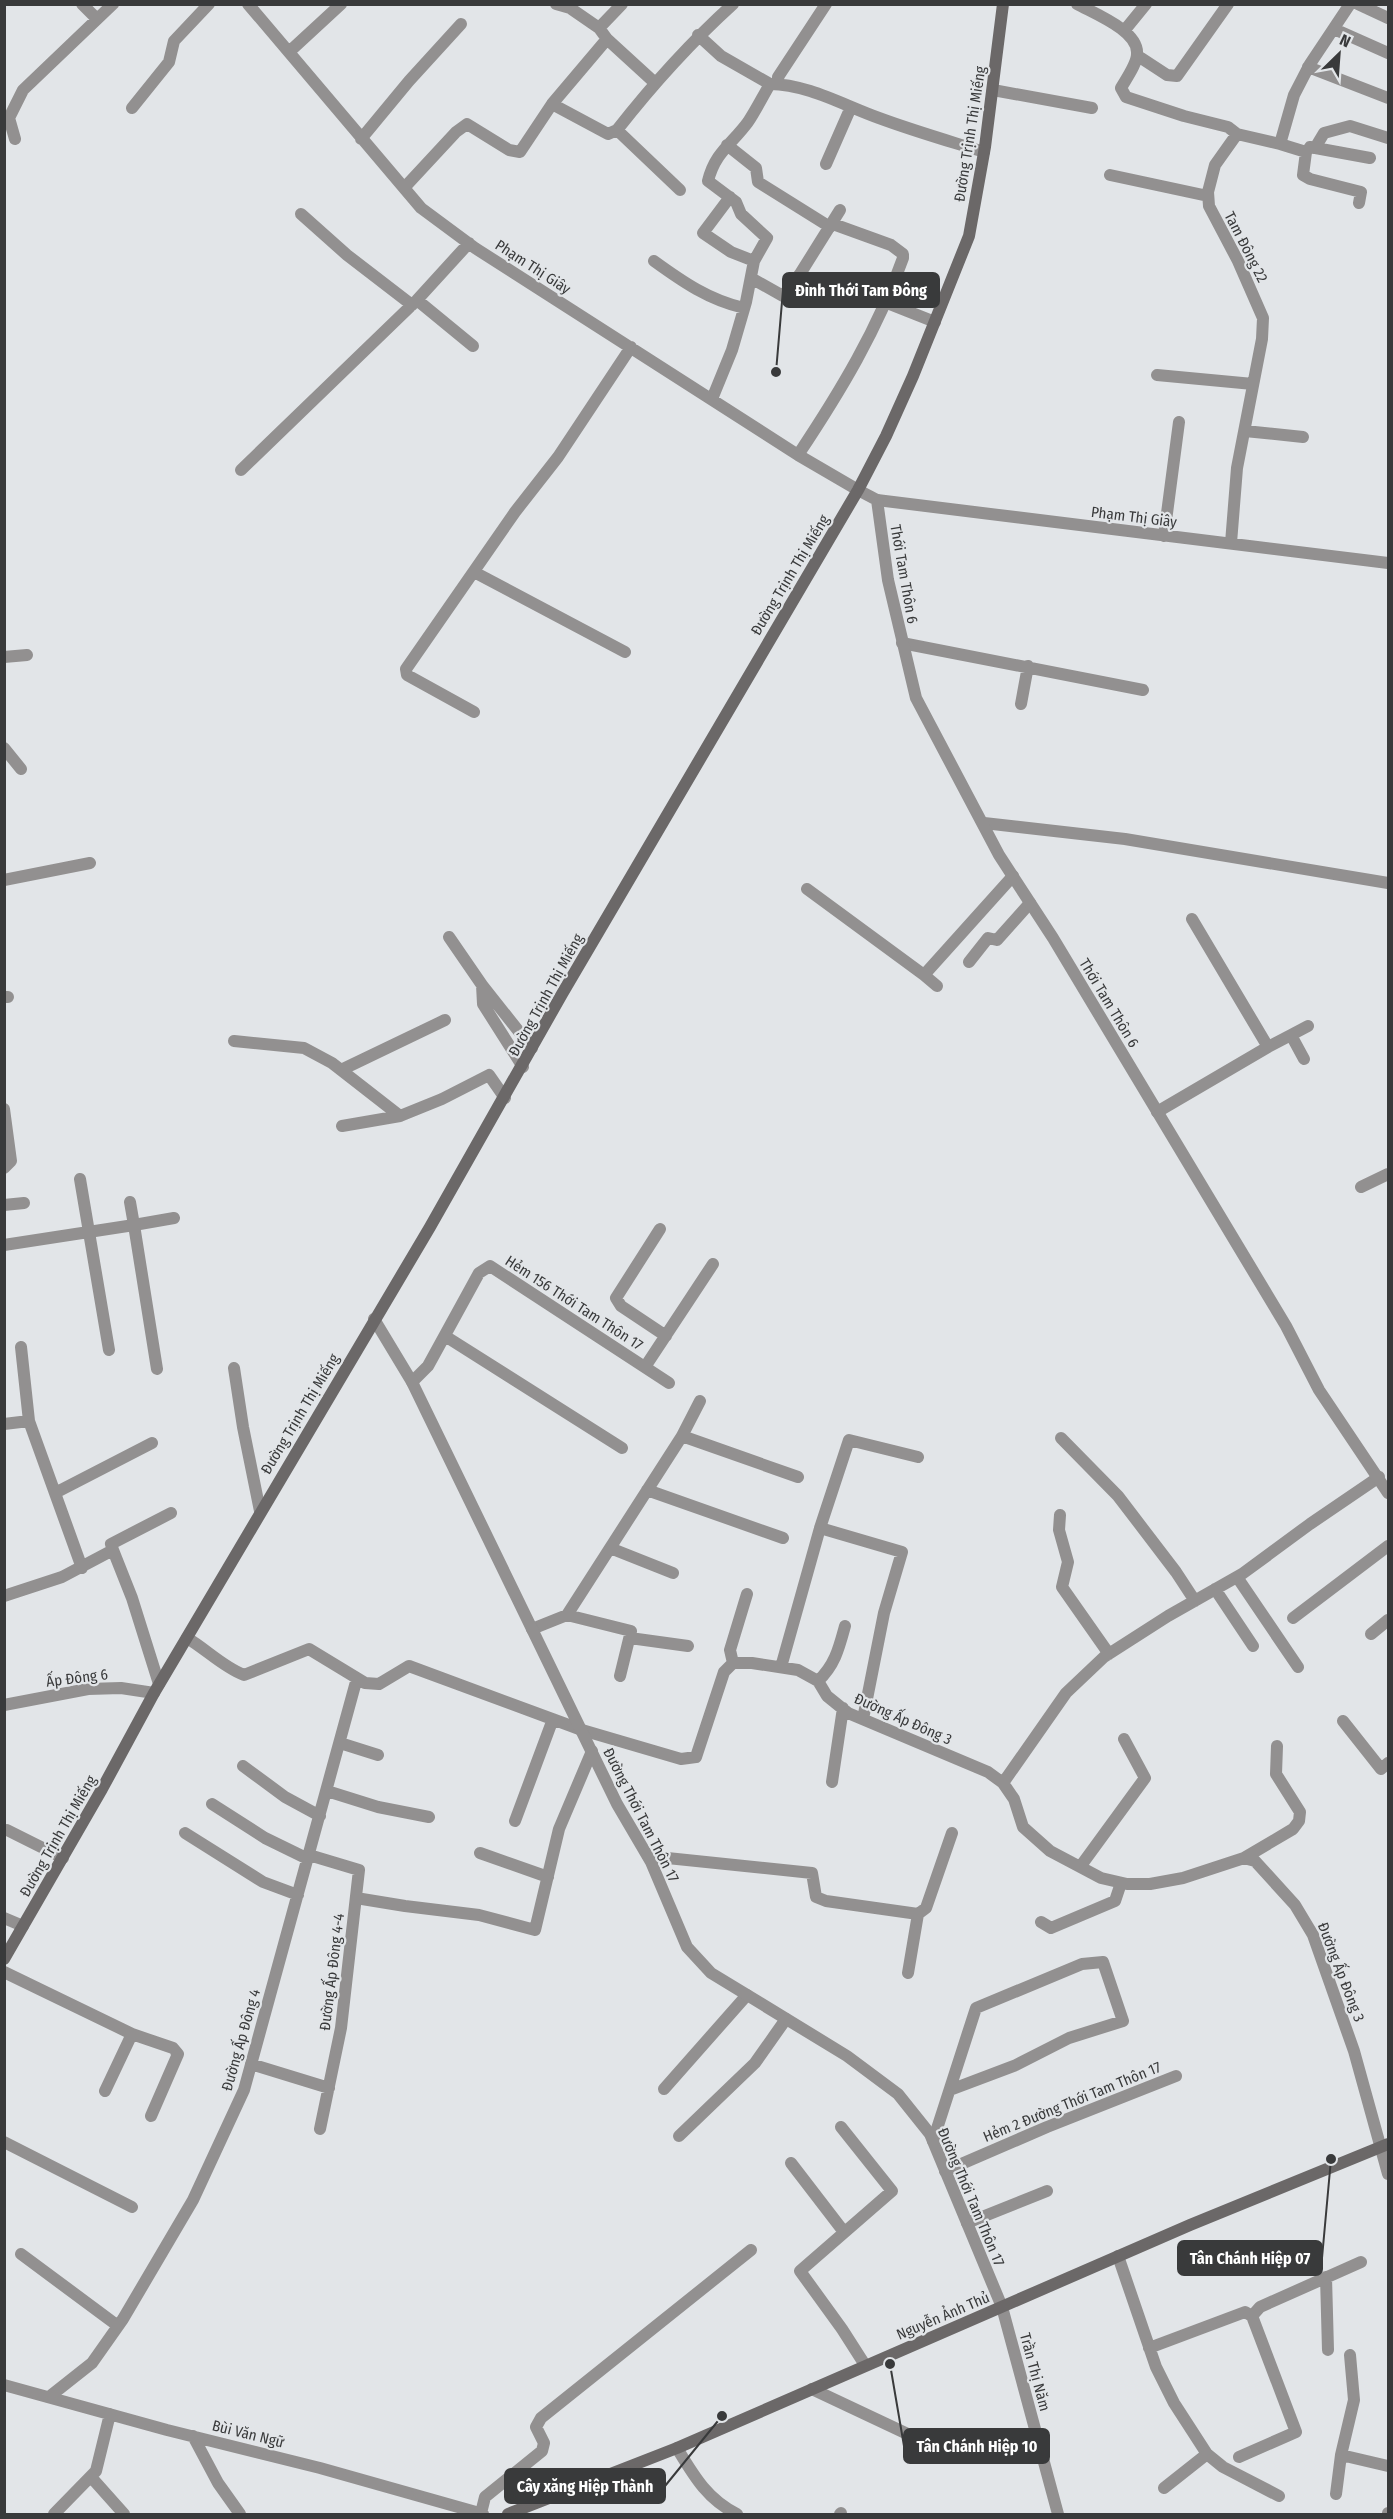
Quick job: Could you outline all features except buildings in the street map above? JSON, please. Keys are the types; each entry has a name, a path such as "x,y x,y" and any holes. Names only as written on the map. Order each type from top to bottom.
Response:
{"main road":[{"name":"Đường Trịnh Thị Miếng","path":"4,1959 157,1688 505,1098 858,490 886,436 969,236 984,152 1003,4"},
{"name":"Nguyễn Ảnh Thủ","path":"508,2514 677,2448 1118,2256 1385,2145"}],"street":[{"path":"82,4 96,18"},
{"path":"15,139 9,117 22,90 113,4"},
{"path":"132,108 169,62 174,41 209,4"},
{"path":"289,52 341,4"},
{"path":"556,4 570,8 599,28 607,39 654,82"},
{"path":"599,28 622,4"},
{"path":"552,104 608,134 617,130 654,82 698,35 733,4"},
{"path":"712,399 732,350 754,261 767,237 741,214 736,202 708,181 711,167 726,145 747,123 826,4"},
{"path":"1124,32 1146,4"},
{"path":"1138,56 1167,75 1177,76 1228,4"},
{"path":"1280,144 1294,95 1308,68 1350,4"},
{"path":"1358,4 1389,18"},
{"path":"1079,5 1130,34 1136,43 1138,56 1120,88 1126,97 1228,127 1237,134 1311,150 1370,158"},
{"name":"Phạm Thị Giây","path":"257,8 289,52 422,208 469,243 798,455 877,500 1389,563"},
{"path":"362,139 409,81 461,24"},
{"path":"1334,29 1389,53"},
{"path":"698,35 721,56 774,84 815,93 912,130 984,152"},
{"path":"404,188 456,132 467,124 509,150 520,152 552,104 607,39"},
{"path":"1308,68 1389,98"},
{"path":"993,90 1092,108"},
{"path":"826,164 851,107"},
{"path":"1359,203 1361,192 1310,179 1303,175 1311,150 1324,134 1346,126 1389,138"},
{"path":"617,130 680,190"},
{"path":"1110,175 1208,196 1215,165 1237,134"},
{"path":"726,145 756,168 759,182 832,226 891,245 903,254 887,303 833,402 798,455"},
{"name":"Tam Đông 22","path":"1208,196 1209,206 1238,261 1263,318 1262,339 1237,468 1232,543"},
{"path":"730,197 703,233 731,252 754,261"},
{"path":"750,278 783,296 832,226 840,210"},
{"path":"301,214 347,255 473,346"},
{"path":"241,470 415,303 469,243"},
{"path":"654,261 694,290 725,304 744,308"},
{"path":"887,303 934,322"},
{"path":"474,712 405,672 515,512 558,457 631,347"},
{"path":"1157,375 1253,384"},
{"path":"1164,536 1179,422"},
{"path":"1245,431 1304,437"},
{"name":"Thới Tam Thôn 6","path":"877,500 888,580 916,698 1013,876 1286,1326 1320,1390 1389,1493"},
{"path":"477,567 625,652"},
{"path":"902,643 1143,690"},
{"path":"1021,704 1028,666"},
{"path":"4,748 21,769"},
{"path":"984,823 1125,839 1389,883"},
{"path":"4,880 90,863"},
{"path":"924,975 1013,876"},
{"path":"807,889 937,986"},
{"path":"969,962 988,938 997,940 1030,903"},
{"path":"1192,920 1268,1047"},
{"path":"449,937 482,985 532,1048"},
{"path":"482,985 483,1004 523,1067"},
{"path":"341,1070 445,1020"},
{"path":"1157,1112 1308,1026"},
{"path":"1291,1035 1304,1059"},
{"path":"234,1041 304,1047 341,1070 400,1116"},
{"path":"342,1126 400,1116 442,1099 489,1075 505,1098"},
{"path":"4,1109 12,1161 4,1168"},
{"path":"1361,1187 1389,1174"},
{"path":"80,1179 109,1350"},
{"path":"130,1202 158,1369"},
{"path":"4,1205 24,1203"},
{"path":"4,1245 174,1218"},
{"path":"660,1228 616,1298 621,1306 666,1336"},
{"path":"645,1367 713,1264"},
{"name":"Hẻm 156 Thới Tam Thôn 17","path":"412,1382 428,1366 479,1273 490,1266 669,1383"},
{"name":"Đường Thới Tam Thôn 17","path":"374,1319 412,1382 617,1804 648,1857 687,1947 711,1973 847,2056 898,2094 930,2134 1002,2307"},
{"path":"445,1336 622,1448"},
{"path":"21,1347 29,1421 82,1568"},
{"path":"234,1368 260,1511"},
{"path":"532,1629 567,1615 682,1436 700,1401"},
{"path":"4,1424 29,1421"},
{"path":"682,1436 798,1477"},
{"path":"1061,1438 1118,1496 1176,1572 1195,1601"},
{"path":"781,1666 820,1528 849,1440 918,1457"},
{"path":"55,1493 152,1443"},
{"path":"1277,1746 1276,1774 1300,1812 1299,1821 1293,1828 1244,1858 1183,1878 1150,1884 1101,1878 1050,1851 1023,1827 1014,1799 1003,1783 1066,1694 1109,1654 1237,1577 1379,1478"},
{"path":"647,1490 783,1538"},
{"path":"157,1688 132,1598 111,1544 171,1513"},
{"path":"1060,1515 1061,1542 1068,1562 1062,1587 1109,1654"},
{"path":"820,1528 902,1552 884,1613 863,1719"},
{"path":"1293,1618 1389,1546"},
{"path":"610,1548 673,1573"},
{"path":"4,1596 82,1568 113,1550"},
{"path":"1237,1577 1298,1667"},
{"path":"1215,1589 1253,1646"},
{"path":"187,1638 234,1671 244,1675 309,1649 365,1683 379,1684 409,1666 582,1730 681,1759 696,1757 724,1672 733,1663 730,1650 747,1594"},
{"path":"567,1615 631,1631 620,1677"},
{"path":"1371,1634 1389,1620"},
{"path":"818,1681 829,1671 837,1657 845,1626"},
{"path":"630,1638 688,1646"},
{"name":"Đường Ấp Đông 3","path":"733,1663 781,1666 798,1670 818,1681 827,1696 843,1708 863,1719 988,1772 1003,1783"},
{"name":"Đường Ấp Đông 4","path":"49,2397 92,2363 118,2326 193,2200 244,2090 357,1678"},
{"name":"Ấp Đông 6","path":"4,1705 88,1689 157,1688"},
{"path":"832,1782 843,1708"},
{"path":"515,1821 553,1719"},
{"path":"1342,1721 1381,1769 1389,1763"},
{"path":"1080,1867 1144,1778 1124,1739"},
{"path":"340,1743 378,1755"},
{"path":"356,1898 479,1915 535,1930 559,1829 592,1751"},
{"path":"243,1766 285,1797 320,1816"},
{"path":"327,1791 378,1807 429,1817"},
{"path":"212,1804 265,1838 308,1857"},
{"path":"7,1830 63,1858"},
{"path":"185,1833 263,1882 298,1895"},
{"path":"908,1972 918,1914 926,1908 952,1833"},
{"path":"480,1853 548,1877"},
{"name":"Đường Ấp Đông 4-4","path":"308,1857 359,1870 340,2028 320,2129"},
{"path":"648,1857 812,1873 816,1897 826,1901 918,1914"},
{"name":"Đường Ấp Đông 3","path":"1244,1858 1255,1861 1295,1905 1313,1935 1348,2031 1385,2145 1389,2174"},
{"path":"1041,1922 1051,1928 1115,1901 1121,1882"},
{"path":"4,1917 23,1926"},
{"path":"933,2141 976,2008 1082,1964 1103,1962 1124,2020 1069,2038 1016,2065 950,2090"},
{"path":"4,1972 132,2034 173,2048 178,2054 151,2116"},
{"path":"664,2089 747,1995"},
{"path":"680,2136 755,2063 786,2019"},
{"path":"105,2091 132,2034"},
{"path":"251,2064 329,2088"},
{"name":"Hẻm 2 Đường Thới Tam Thôn 17","path":"945,2170 1176,2076"},
{"path":"842,2127 892,2191 800,2271 865,2365"},
{"path":"4,2142 132,2207"},
{"path":"791,2163 844,2232"},
{"path":"967,2223 1047,2191"},
{"path":"482,2514 485,2497 542,2451 544,2443 536,2427 541,2418 751,2250"},
{"path":"21,2254 118,2326"},
{"path":"1118,2256 1149,2348 1174,2403 1207,2454 1223,2467 1279,2496"},
{"path":"1252,2316 1260,2307 1361,2262"},
{"path":"1326,2277 1328,2350"},
{"name":"Trần Thị Năm","path":"1002,2307 1058,2514"},
{"path":"1149,2348 1245,2312 1252,2316 1296,2432 1239,2457"},
{"path":"1336,2494 1341,2455 1354,2400 1350,2355"},
{"name":"Bùi Văn Ngữ","path":"4,2385 320,2468 482,2514"},
{"path":"812,2389 916,2438"},
{"path":"54,2514 96,2471 111,2414"},
{"path":"193,2436 218,2483 240,2514"},
{"path":"677,2448 693,2475 713,2500 737,2514"},
{"path":"1164,2488 1207,2454"},
{"path":"1341,2455 1389,2466"},
{"path":"91,2477 124,2514"}],"place":[{"name":"Đình Thới Tam Đông","path":"776,372"},
{"name":"Tân Chánh Hiệp 07","path":"1331,2159"},
{"name":"Tân Chánh Hiệp 10","path":"890,2364"},
{"name":"Cây xăng Hiệp Thành","path":"722,2416"}]}
